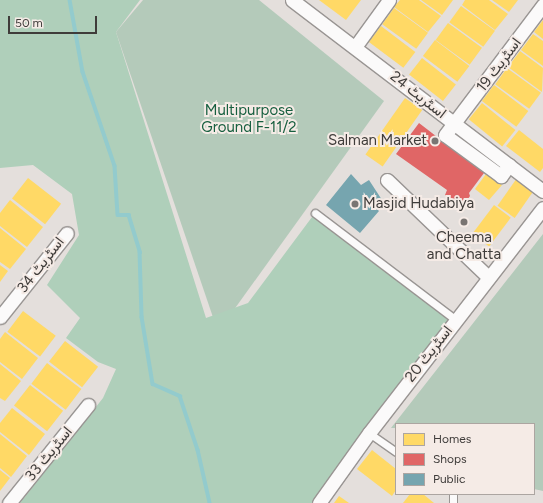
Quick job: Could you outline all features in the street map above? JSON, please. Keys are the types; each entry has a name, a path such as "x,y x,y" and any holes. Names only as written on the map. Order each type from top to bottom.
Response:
{"street":[{"name":"اسٹریٹ 24","path":"292,0 543,191"},
{"path":"355,47 389,0"},
{"name":"اسٹریٹ 19","path":"454,124 543,5"},
{"path":"387,180 488,277"},
{"name":"اسٹریٹ 20","path":"319,503 369,433 488,277 543,208"},
{"name":"اسٹریٹ 34","path":"0,317 67,233"},
{"name":"اسٹریٹ 33","path":"10,503 88,405"}],"lane":[{"path":"315,213 456,320"},
{"path":"369,433 395,451"}],"green space":[{"path":"0,0 140,0 116,32 206,318 248,303 315,213 456,320 318,503 20,503 103,398 116,369 98,362 66,338 80,318 47,285 79,235 72,194 33,165 0,168"},
{"name":"Multipurpose Ground F-11/2","path":"143,0 259,0 384,101 218,332 116,32"},
{"path":"543,234 543,491 535,489 535,423 395,423 395,428 391,428"}],"building: Homes":[{"path":"319,0 361,0 346,20"},
{"path":"400,0 419,0 441,16 428,32 394,7"},
{"path":"421,0 453,0 442,15"},
{"path":"465,0 489,0 508,14 495,30 462,5"},
{"path":"492,0 518,0 509,12"},
{"path":"461,6 495,31 483,47 449,22"},
{"path":"394,8 428,33 416,49 382,24"},
{"path":"543,20 543,39 534,32"},
{"path":"448,23 482,48 470,65 436,40"},
{"path":"381,26 415,52 403,68 369,42"},
{"path":"533,34 543,41 543,66 521,50"},
{"path":"435,40 469,66 457,82 423,56"},
{"path":"520,51 543,68 542,92 508,67"},
{"path":"422,58 456,84 443,101 409,75"},
{"path":"507,68 541,93 529,109 495,84"},
{"path":"494,85 528,111 516,127 482,101"},
{"path":"405,98 422,110 383,167 365,155"},
{"path":"482,103 515,130 502,146 469,119"},
{"path":"519,130 543,149 543,168 540,172 506,146"},
{"path":"486,174 502,185 489,200 475,189"},
{"path":"28,178 61,204 45,224 12,198"},
{"path":"517,178 534,190 515,218 497,206"},
{"path":"10,200 43,227 27,247 0,226 0,213"},
{"path":"494,205 511,218 489,246 472,234"},
{"path":"0,228 26,249 10,269 0,262"},
{"path":"0,265 8,271 0,282"},
{"path":"23,311 56,336 40,356 7,332"},
{"path":"5,332 38,358 22,379 0,362 0,339"},
{"path":"65,341 98,367 82,387 49,361"},
{"path":"47,363 81,389 66,410 31,384"},
{"path":"0,364 21,381 5,401 0,398"},
{"path":"30,385 63,411 47,431 14,405"},
{"path":"12,408 45,434 29,455 0,432 0,423"},
{"path":"0,434 27,456 11,477 0,468"},
{"path":"372,450 395,468 395,492 392,496 357,469"},
{"path":"0,470 10,478 0,491"},
{"path":"409,495 424,495 434,503 403,503"},
{"path":"339,496 349,503 334,503"}],"building: Shops":[{"path":"419,123 484,173 469,193 470,196 465,203 457,197 453,201 445,195 447,190 396,154"}],"building: Public":[{"name":"Masjid Hudabiya","path":"351,174 361,185 369,180 384,203 376,208 379,211 360,233 326,205"}],"waterway":[{"path":"70,0 83,72 115,166 118,215 129,215 140,252 142,317 153,384 180,396 198,450 210,503"}],"place":[{"name":"Salman Market","path":"435,141"},
{"name":"Masjid Hudabiya","path":"355,204"},
{"name":"Cheema and Chatta","path":"464,222"}]}
